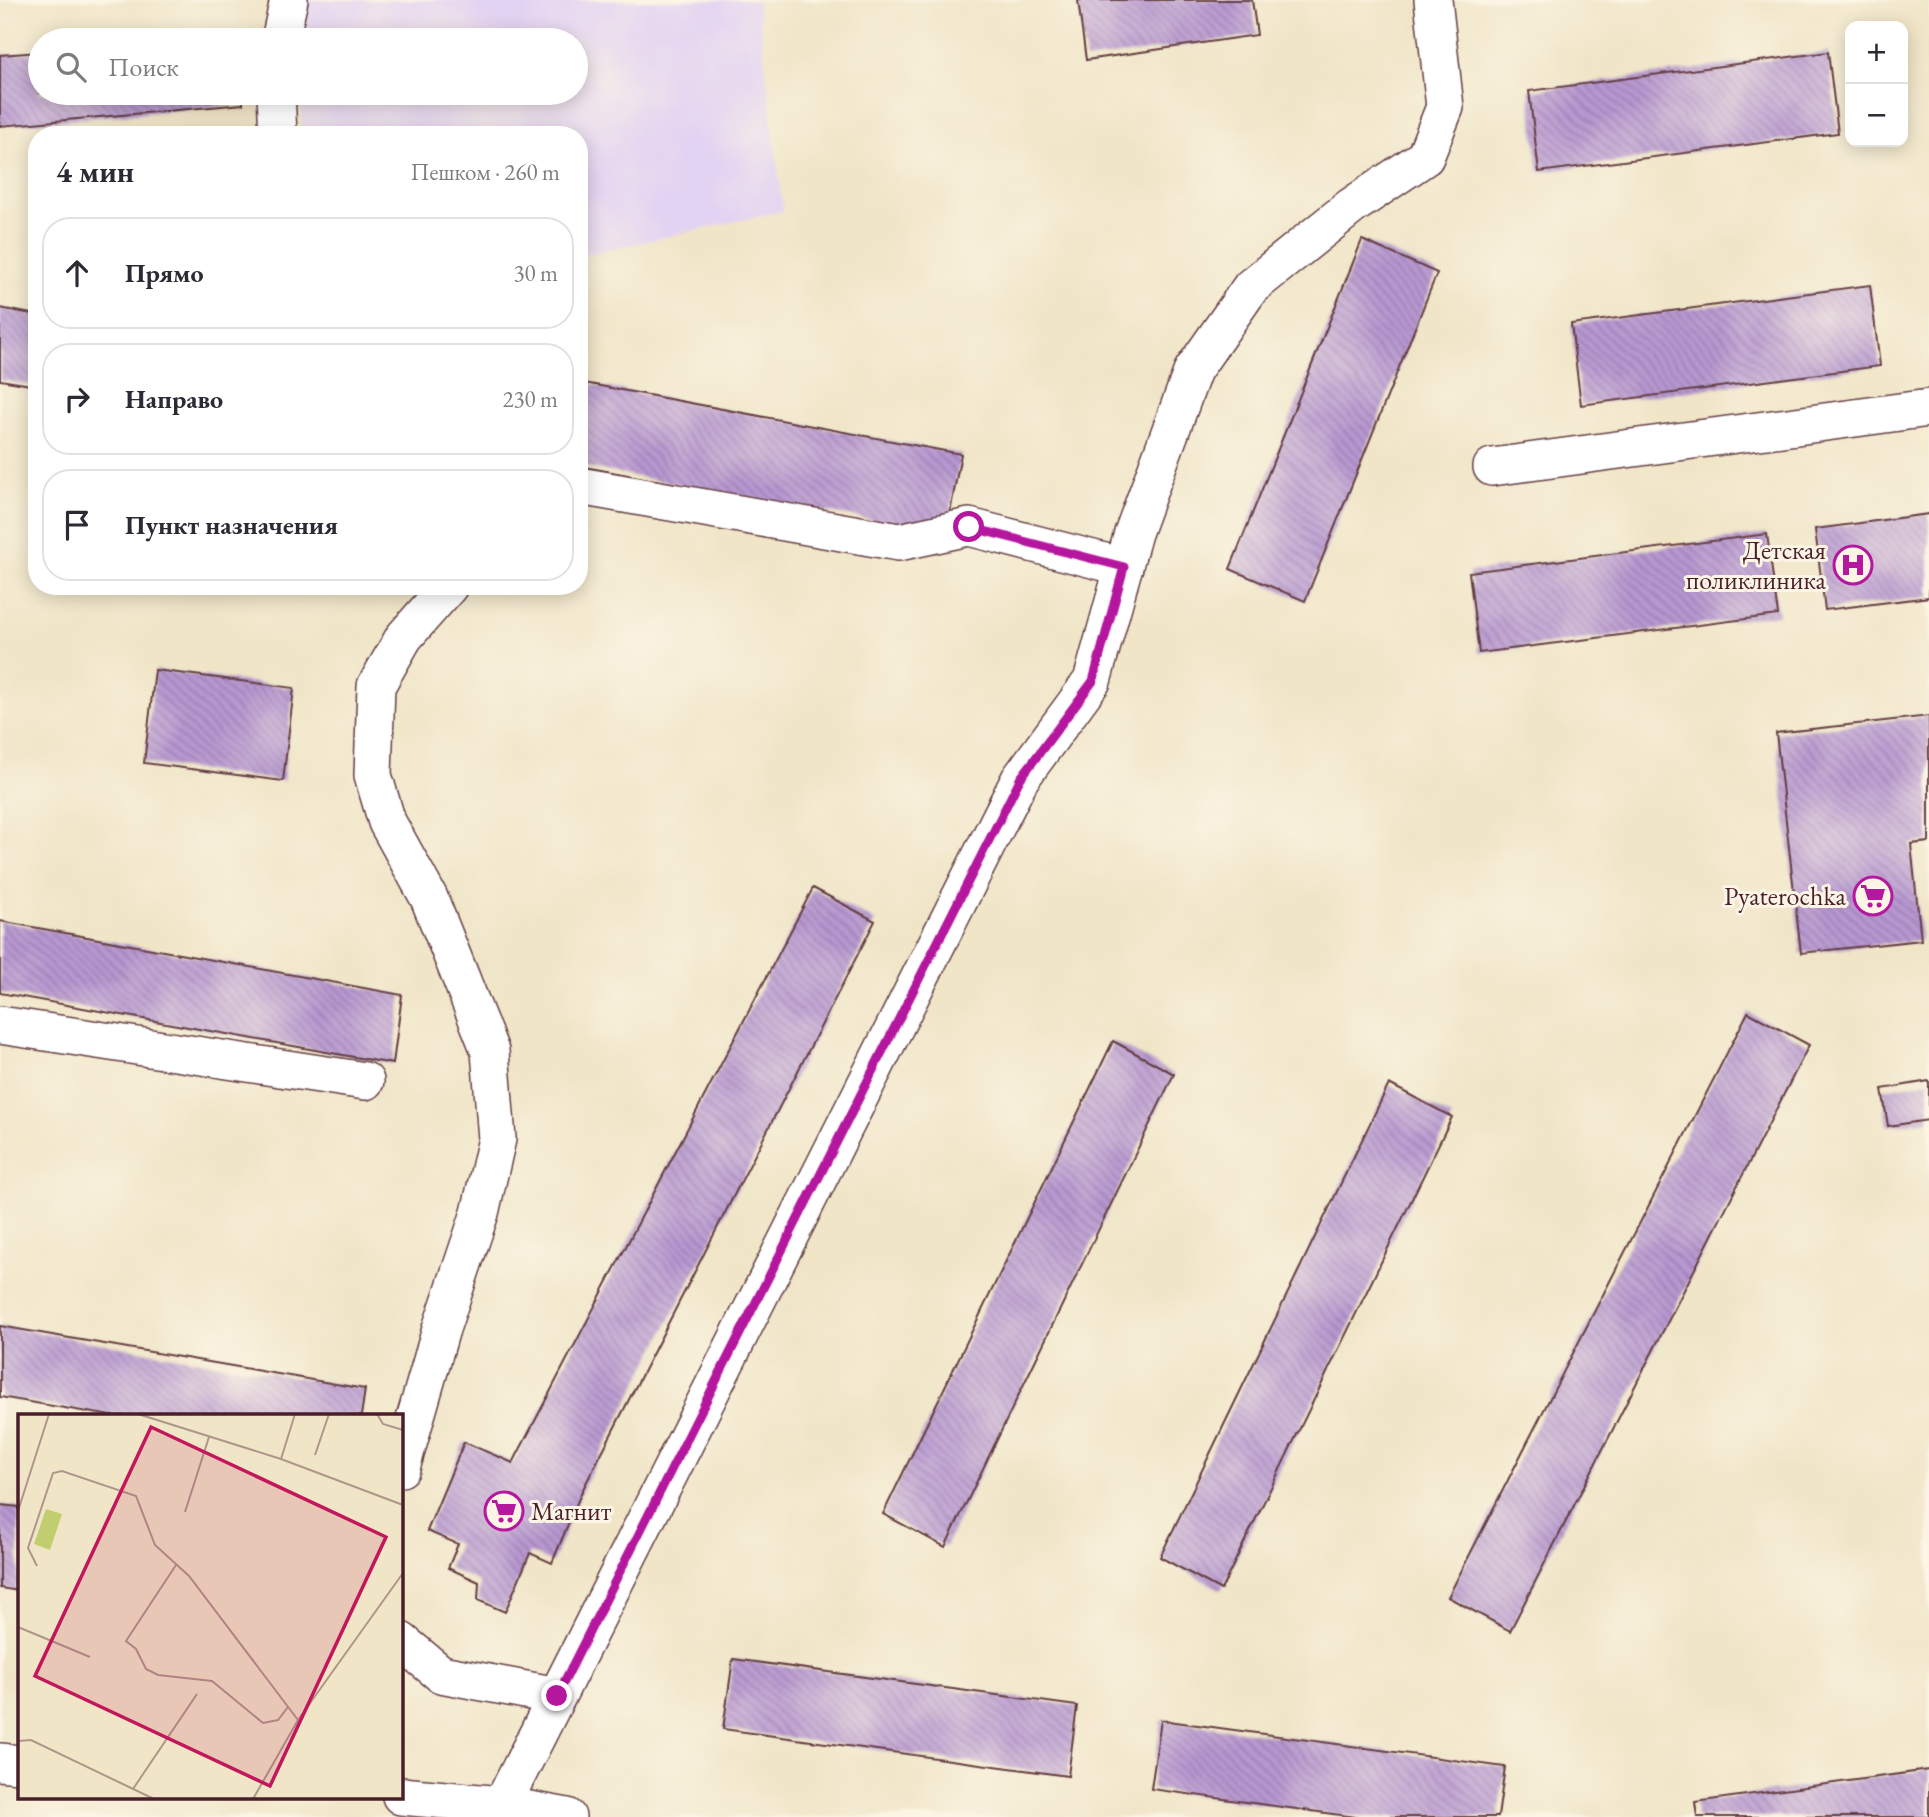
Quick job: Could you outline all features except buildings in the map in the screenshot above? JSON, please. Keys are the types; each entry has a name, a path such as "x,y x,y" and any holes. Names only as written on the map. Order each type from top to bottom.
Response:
{"street":[{"path":"283,28 289,0"},
{"path":"502,1805 1020,779 1093,681 1133,533 1193,370 1251,287 1352,206 1425,157 1445,107 1433,0"},
{"path":"277,105 278,126"},
{"path":"1492,467 1929,408"},
{"path":"588,488 899,541 969,527 1124,567"},
{"path":"402,1465 441,1329 480,1213 497,1139 490,1051 429,898 387,822 373,775 376,686 404,636 441,595"},
{"path":"0,1025 365,1081"},
{"path":"402,1642 440,1674 557,1696"},
{"path":"0,1762 18,1764"},
{"path":"402,1796 502,1805 567,1817"}],"shaded area":[{"path":"306,0 757,0 783,211 588,254 588,126 302,126 301,105 588,105 588,28 302,28"}],"place":[{"name":"Детская поликлиника","path":"1853,565"},
{"name":"Pyaterochka","path":"1873,896"},
{"name":"Магнит","path":"504,1511"}],"route":[{"path":"557,1696 1020,779 1093,681 1124,567 969,527"}]}
